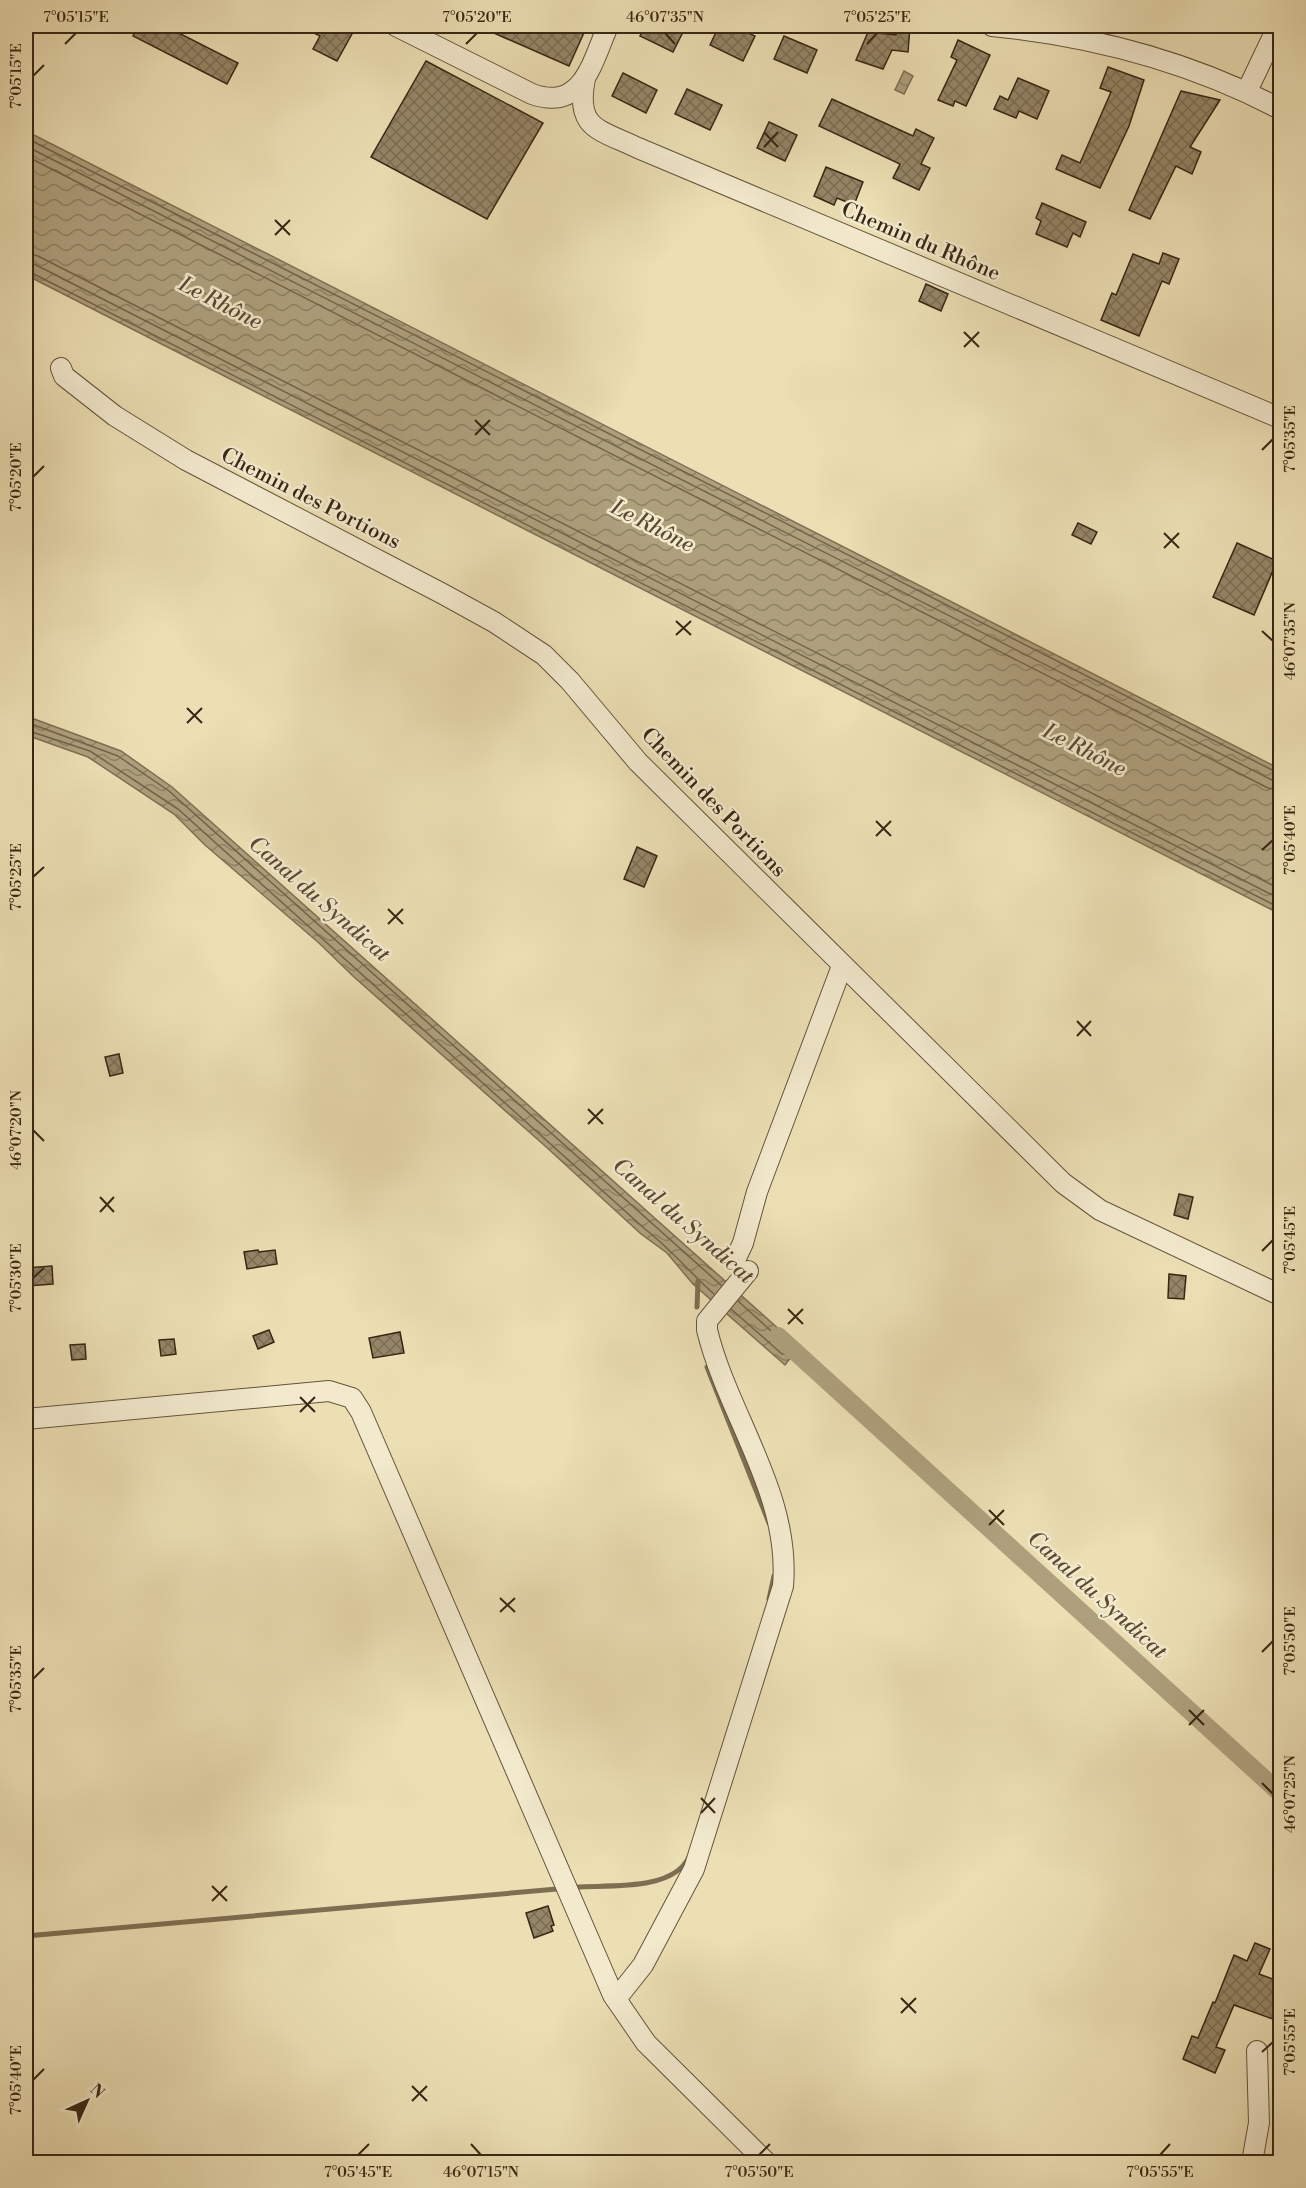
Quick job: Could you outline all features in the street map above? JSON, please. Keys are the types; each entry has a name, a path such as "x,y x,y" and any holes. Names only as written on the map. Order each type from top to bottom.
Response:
{"street":[{"path":"396,26 532,94 547,98 564,97 578,88 585,78 608,26"},
{"path":"992,26 1099,41 1247,91 1281,109"},
{"path":"1247,91 1278,26"},
{"name":"Chemin du Rhône","path":"585,78 581,103 586,117 597,128 639,148 1281,418"},
{"name":"Chemin des Portions","path":"61,368 64,376 123,422 186,460 443,594 494,622 544,655 570,681 638,762 1044,1166 1082,1197 1118,1219 1281,1295"},
{"path":"616,1999 643,1965 694,1869 783,1586 783,1543 776,1515 713,1350 707,1322 742,1269 743,1243 757,1192 842,966"},
{"path":"26,1419 329,1391 352,1398 362,1412 616,1999 632,2026 668,2068 766,2163"},
{"path":"1252,2163 1259,2123 1257,2051"}],"water":[{"path":"904,71 913,76 904,94 895,90"},
{"name":"Le Rhône","path":"26,131 1280,769 1280,914 26,275"},
{"name":"Canal du Syndicat","path":"26,716 121,751 172,787 799,1347 785,1365 693,1284 667,1253 641,1234 319,943 205,845 174,814 88,757 26,735"}],"building":[{"path":"138,26 165,26 238,63 227,84 133,36"},
{"path":"300,26 341,26 353,32 337,61 313,49 320,36"},
{"path":"478,26 545,26 559,32 562,26 587,26 569,66"},
{"path":"645,26 686,26 673,52 640,36"},
{"path":"719,26 733,26 755,36 743,61 710,45"},
{"path":"898,26 910,26 908,52 892,50 883,69 856,60 868,32 896,35"},
{"path":"784,36 817,50 807,73 774,59"},
{"path":"958,40 990,55 966,106 955,101 953,106 938,100 957,60 951,57"},
{"path":"426,61 543,123 487,219 371,157"},
{"path":"1108,67 1144,80 1129,126 1100,188 1056,169 1062,155 1080,163 1111,92 1100,88"},
{"path":"623,73 657,90 646,113 612,96"},
{"path":"1018,78 1049,91 1037,119 1019,111 1016,118 994,109 1000,96 1008,100"},
{"path":"687,89 722,105 710,130 675,114"},
{"path":"1181,91 1220,100 1190,147 1201,152 1192,174 1176,166 1150,219 1129,210"},
{"path":"832,99 913,136 916,129 934,138 921,164 930,168 919,190 893,178 900,164 819,126"},
{"path":"769,122 797,135 785,161 757,148"},
{"path":"826,167 863,182 854,205 837,198 834,205 814,196"},
{"path":"1042,203 1086,222 1080,237 1073,233 1067,247 1036,234 1041,221 1036,218"},
{"path":"1163,253 1179,259 1169,284 1162,281 1139,336 1101,320 1112,293 1116,295 1133,254 1159,264"},
{"path":"926,284 948,294 941,311 919,301"},
{"path":"1078,523 1097,532 1091,544 1072,535"},
{"path":"1237,543 1277,561 1254,615 1213,597"},
{"path":"637,847 657,856 644,887 624,879"},
{"path":"119,1054 123,1073 110,1076 105,1057"},
{"path":"1179,1194 1193,1197 1188,1219 1174,1215"},
{"path":"258,1250 259,1252 275,1250 277,1264 247,1269 244,1252"},
{"path":"52,1266 53,1284 27,1286 26,1268"},
{"path":"1169,1274 1186,1276 1184,1299 1168,1298"},
{"path":"269,1330 274,1342 258,1349 253,1336"},
{"path":"400,1332 404,1353 373,1358 369,1338"},
{"path":"174,1339 176,1354 161,1356 159,1340"},
{"path":"85,1344 86,1359 72,1360 70,1345"},
{"path":"548,1906 554,1925 551,1926 553,1931 534,1938 526,1913"},
{"path":"1255,1943 1270,1949 1259,1974 1281,1982 1281,2022 1234,2005 1216,2047 1225,2050 1215,2073 1183,2059 1192,2036 1198,2038 1234,1955 1247,1961"}],"waterway":[{"path":"697,1307 698,1281"},
{"name":"Canal du Syndicat","path":"778,1336 1280,1793"},
{"path":"707,1367 769,1523"},
{"path":"769,1599 774,1576"},
{"path":"577,1887 623,1886 655,1881 681,1868 689,1857"},
{"path":"26,1936 557,1889"}]}
